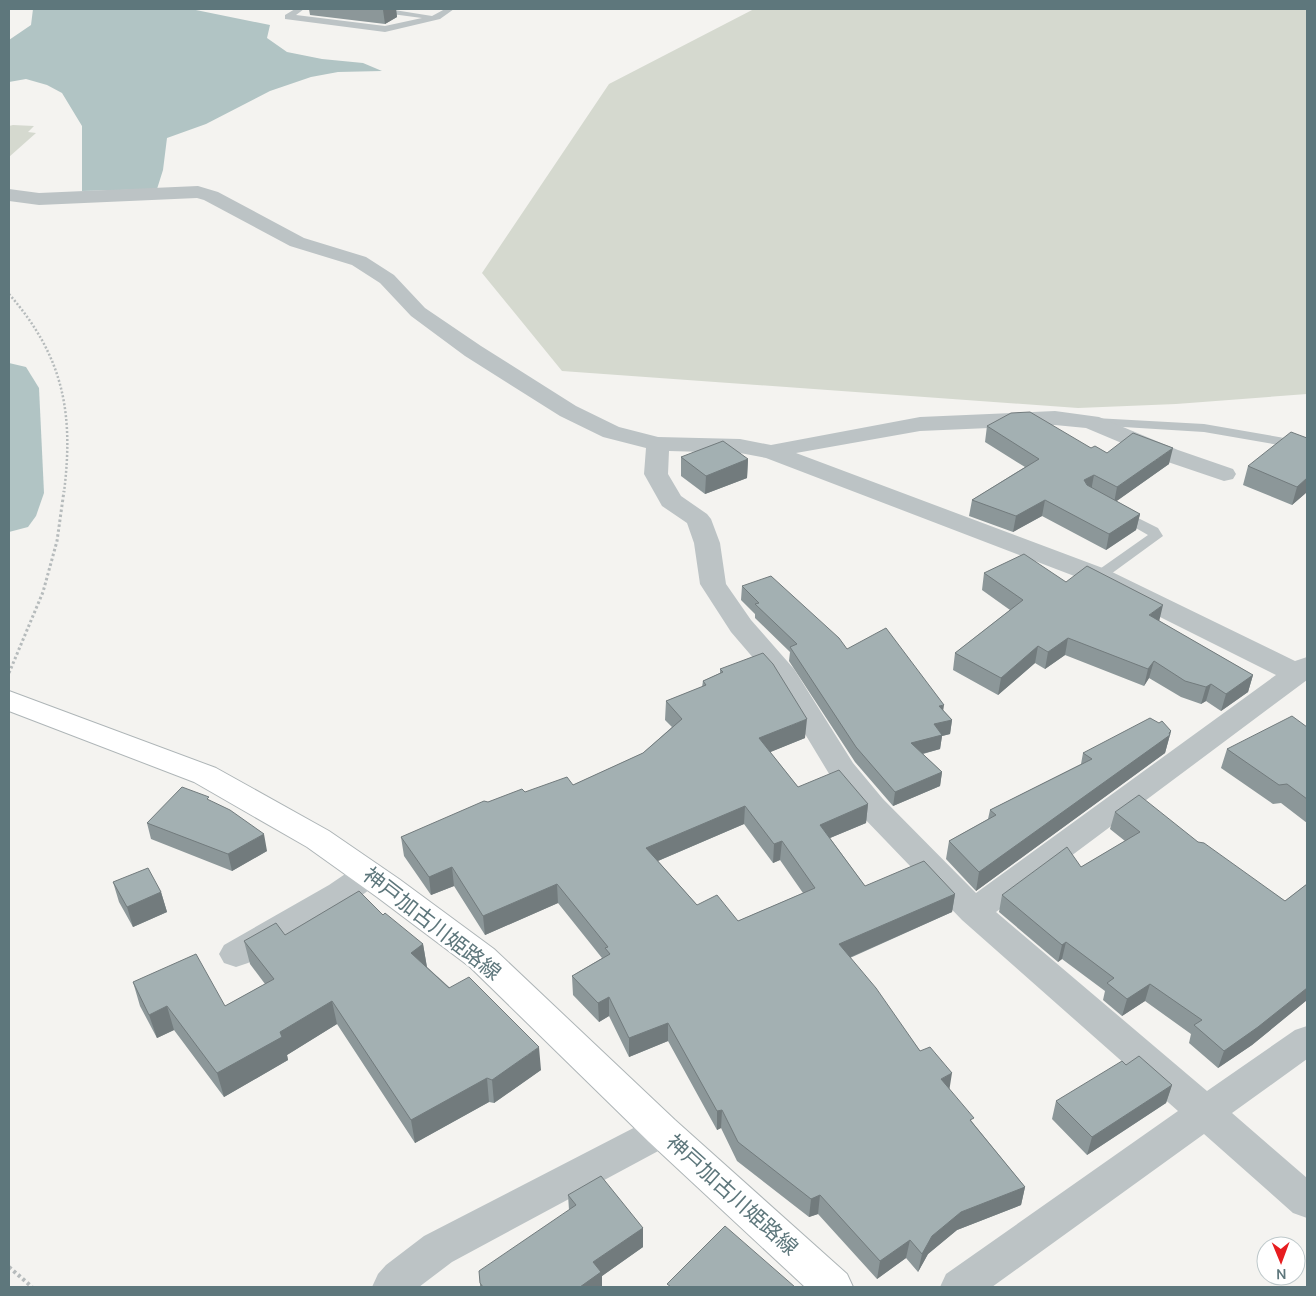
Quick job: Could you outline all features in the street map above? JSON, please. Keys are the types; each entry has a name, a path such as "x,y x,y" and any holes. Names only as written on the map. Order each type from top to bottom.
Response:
{"main road":[{"name":"神戸加古川姫路線","path":"9,700 205,775 318,839 368,874 482,958 662,1131 833,1287"}],"street":[{"path":"9,195 39,199 198,192 212,196 217,202 297,242 359,261 387,279 418,312 473,351 568,411 611,432 658,444 740,446 772,452 1099,576 1299,678 974,911"},
{"path":"772,452 785,448 920,424 998,419 1055,418 1091,422 1170,455 1224,474"},
{"path":"658,444 656,474 671,502 698,519 708,543 713,584 737,619 784,675 842,770 916,854 974,911 1307,1201"},
{"path":"236,954 340,894 368,874"},
{"path":"960,1287 1307,1040"},
{"path":"392,1287 400,1278 438,1249 662,1131"}],"lane":[{"path":"300,9 288,17 386,29 437,17 450,9"},
{"path":"369,9 437,17"},
{"path":"1091,422 1204,428 1290,443 1307,442"},
{"path":"1099,576 1156,536 1153,531 1106,505"}],"path":[{"path":"9,294 30,321 57,370 66,414 67,462 53,560 40,601 9,673"},
{"path":"9,1267 32,1287"}],"shaded area":[{"path":"33,9 191,9 270,25 267,38 287,52 322,59 363,63 382,71 338,72 311,77 270,91 206,124 167,138 163,170 157,189 82,191 82,126 62,93 47,85 26,79 9,82 9,40 31,25"},
{"path":"754,9 1307,9 1307,394 1176,404 1078,408 562,371 482,273 609,84"},
{"path":"9,126 34,126 28,132 36,133 9,157"}],"building":[{"path":"1030,412 1091,448 1095,446 1107,453 1133,433 1173,448 1117,487 1094,475 1084,480 1087,485 1140,514 1109,534 1045,500 1016,516 972,500 1039,459 987,426 1011,413"},
{"path":"1291,432 1307,438 1307,478 1297,487 1248,466"},
{"path":"723,441 748,459 706,476 681,457"},
{"path":"1024,554 1066,582 1087,566 1163,605 1149,615 1253,675 1226,694 1211,684 1206,687 1185,681 1154,661 1148,669 1068,638 1048,652 1038,646 1001,678 955,653 1023,600 984,573"},
{"path":"771,576 839,638 847,649 886,628 944,705 939,706 952,720 934,724 942,735 911,743 942,772 895,792 856,747 790,647 797,644 755,604 759,603 742,586"},
{"path":"763,653 773,664 807,719 759,738 798,787 839,770 868,804 820,825 865,886 924,861 955,894 839,944 876,988 920,1051 930,1047 952,1073 941,1079 974,1118 970,1120 1025,1187 961,1212 932,1236 922,1254 910,1240 880,1261 820,1195 811,1199 738,1142 722,1110 717,1111 668,1023 629,1038 609,997 598,1003 572,976 610,954 605,948 608,947 557,884 483,916 452,867 429,877 401,837 484,801 488,802 522,789 525,792 567,777 573,785 643,753 682,719 666,701 706,685 703,681 723,672 720,669","holes":["745,806 774,844 782,841 815,888 738,921 717,895 697,905 646,848"]},
{"path":"1292,716 1307,727 1307,799 1287,784 1279,785 1227,749"},
{"path":"1150,718 1159,723 1162,721 1171,731 1170,735 979,872 949,841 996,815 990,810 1092,759 1083,753"},
{"path":"182,787 209,797 207,799 230,810 264,834 228,854 147,823"},
{"path":"1139,795 1198,842 1204,843 1285,901 1307,884 1307,988 1224,1051 1194,1025 1202,1020 1150,984 1127,999 1107,983 1114,978 1066,942 1062,945 1002,895 1067,847 1081,867 1140,832 1115,812"},
{"path":"148,868 161,892 127,907 113,882"},
{"path":"359,891 383,915 385,913 423,944 411,953 449,988 469,977 539,1047 492,1080 487,1078 411,1120 332,1001 280,1032 282,1037 217,1073 167,1006 149,1015 133,982 196,954 225,1006 274,979 244,941 276,923 285,935"},
{"path":"1139,1056 1172,1085 1092,1137 1056,1101 1122,1061 1126,1065"},
{"path":"601,1176 643,1228 593,1262 601,1272 580,1287 483,1287 480,1283 479,1271 576,1205 568,1195"},
{"path":"725,1226 795,1287 671,1287 667,1284"}],"waterway":[{"path":"9,377 15,388 18,493 9,516"}]}
